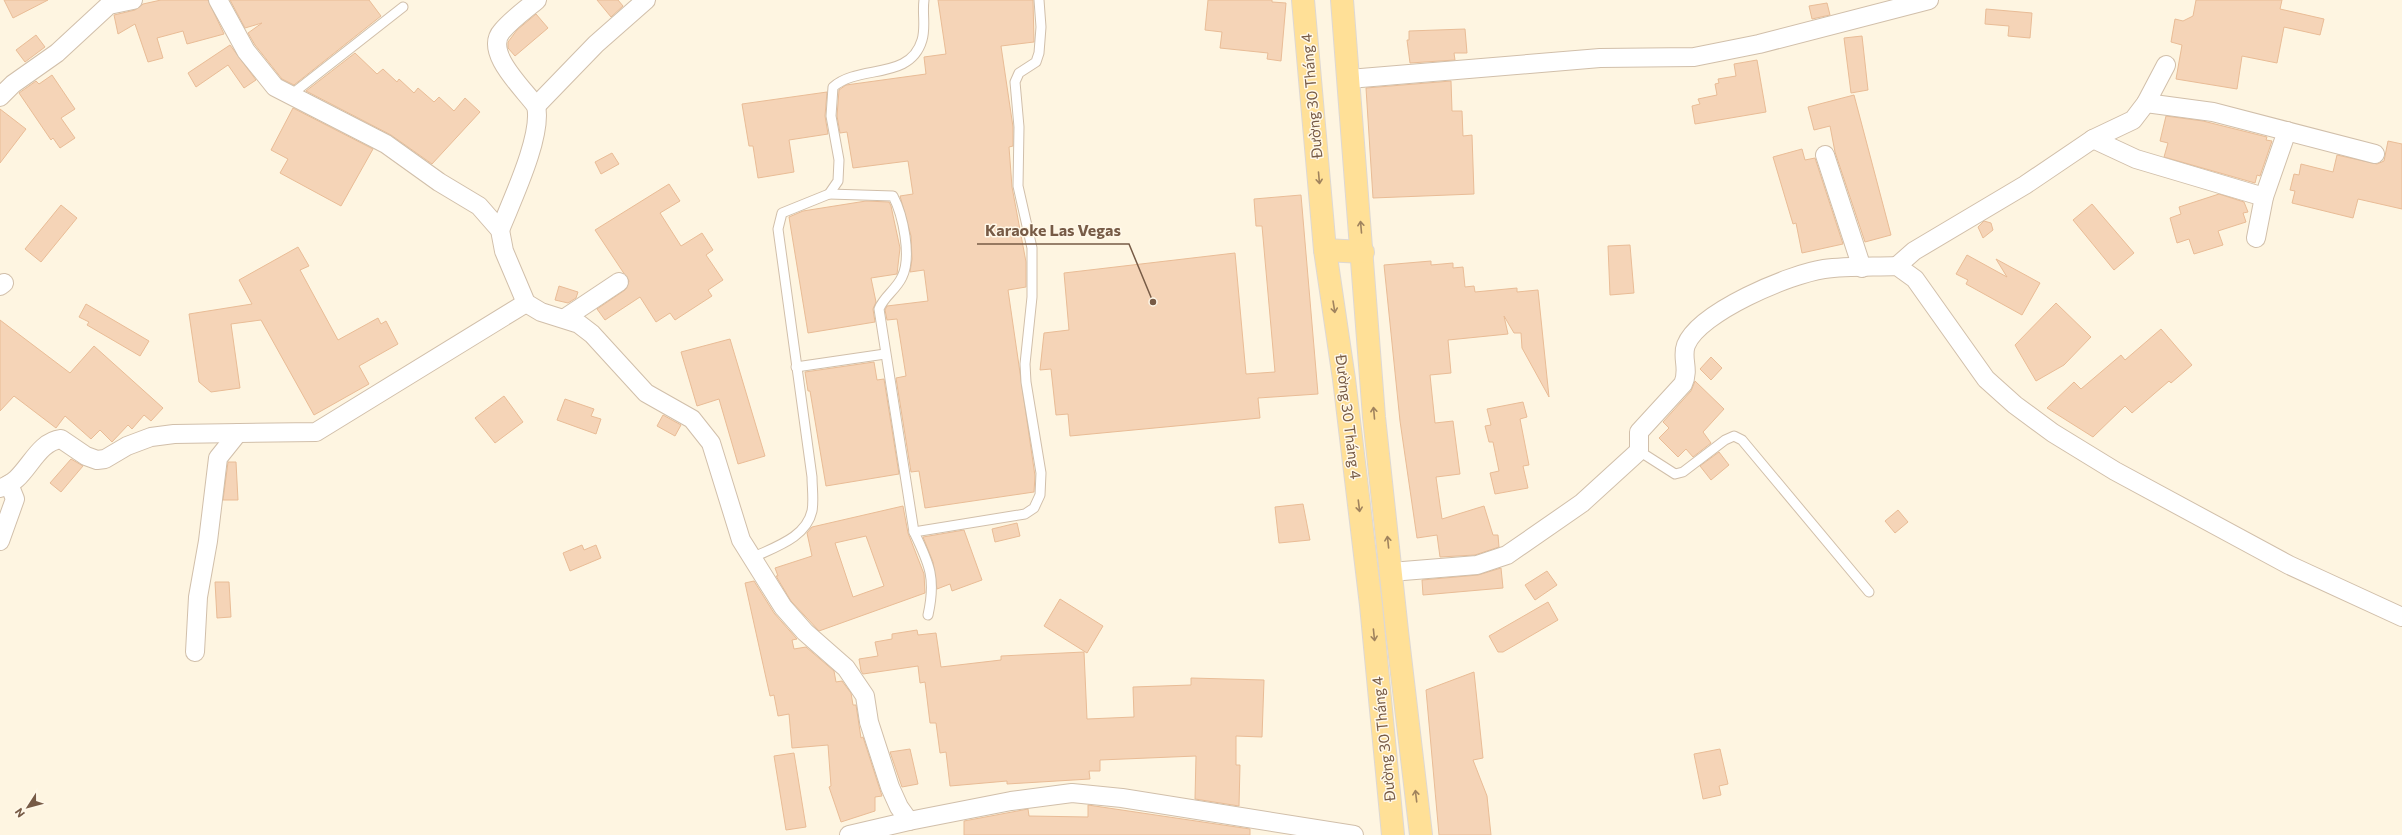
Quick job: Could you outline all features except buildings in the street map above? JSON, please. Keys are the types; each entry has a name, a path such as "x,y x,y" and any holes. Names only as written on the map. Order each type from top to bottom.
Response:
{"main road":[{"name":"Đường 30 Tháng 4","path":"1303,0 1325,250 1345,386 1371,605 1393,835"},
{"name":"Đường 30 Tháng 4","path":"1342,0 1363,252 1374,417 1421,835"},
{"path":"1325,250 1363,252"}],"street":[{"path":"0,97 13,84 56,53 109,5 133,0"},
{"path":"218,0 246,51 275,87 292,94 386,144 439,182 479,206 500,230 504,251 526,303 541,312 565,318 579,324 592,334 646,393 692,419 702,430 711,443 741,540 752,558 783,607 805,632 846,668 865,696 869,722 890,787 899,807 909,821"},
{"path":"500,230 531,150 538,114 536,106 507,71 502,61 497,42 501,32 537,0"},
{"path":"536,106 596,44 646,0"},
{"path":"1349,79 1600,58 1694,57 1759,44 1930,0"},
{"path":"1391,572 1477,565 1508,555 1582,503 1639,451 1639,432 1683,384 1687,368 1685,346 1693,334 1708,320 1761,291 1804,274 1825,269 1897,266 1914,251 2025,185 2093,139 2133,120 2146,103 2166,64"},
{"path":"2146,103 2213,112 2375,154"},
{"path":"2256,238 2264,196 2287,131"},
{"path":"2093,139 2136,159 2264,196"},
{"path":"1825,155 1862,268"},
{"path":"1897,266 1915,279 1986,379 2015,405 2053,433 2115,472 2289,565 2402,617"},
{"path":"565,318 619,282"},
{"path":"0,541 15,499 4,486 44,447 56,440 61,439 97,460 105,459 127,446 151,437 174,434 316,432 526,303"},
{"path":"195,652 198,597 211,526 218,458 238,433"},
{"path":"848,835 909,821 1011,801 1072,794 1122,798 1354,835"}],"lane":[{"path":"829,194 838,181 839,160 831,116 833,87 837,83 859,75 881,72 908,60 917,50 922,40 924,0"},
{"path":"914,532 1025,514 1034,508 1040,495 1041,473 1026,382 1025,364 1032,297 1032,248 1018,186 1019,128 1014,82 1020,73 1036,62 1039,53 1041,27 1039,0"},
{"path":"292,94 402,7"},
{"path":"752,558 790,540 807,525 812,510 812,477 778,229 782,213 829,194 893,196 900,209 907,257 903,276 894,290 882,302 879,309 914,532 929,564 932,598 928,616"},
{"path":"796,367 885,354"},
{"path":"1639,451 1675,474 1683,472 1725,440 1734,436 1742,440 1869,592"}],"place":[{"name":"Karaoke Las Vegas","path":"1153,302"}]}
